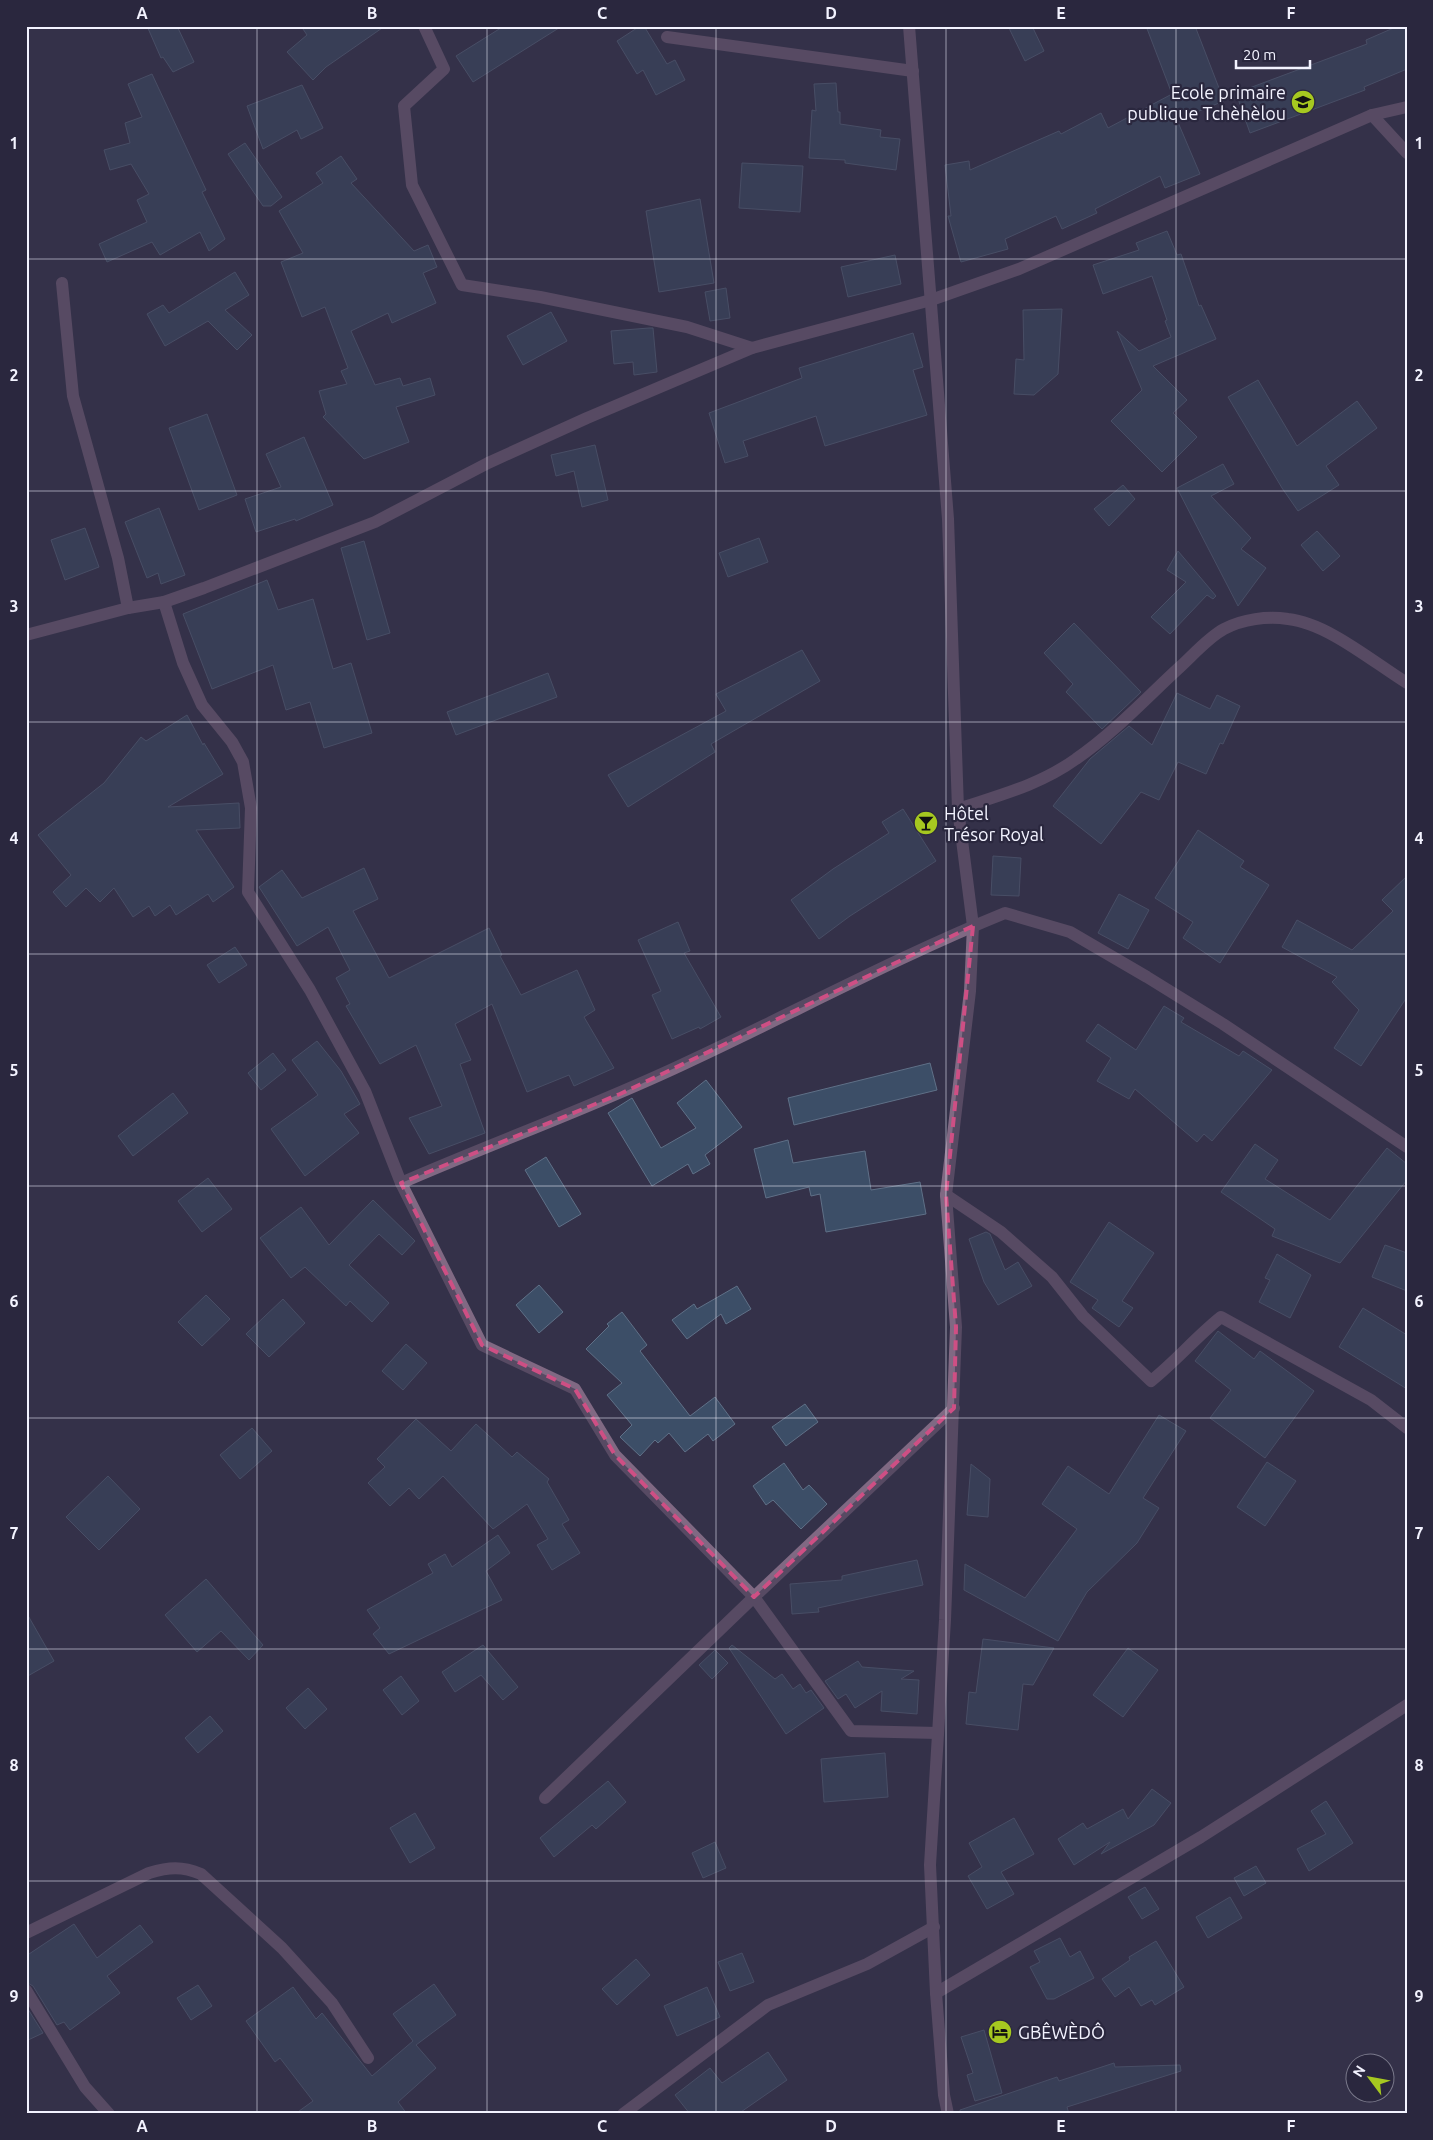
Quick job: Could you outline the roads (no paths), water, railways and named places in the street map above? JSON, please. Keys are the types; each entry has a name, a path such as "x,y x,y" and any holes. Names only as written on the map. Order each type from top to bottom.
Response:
{"street":[{"path":"424,26 444,69 404,106 412,186 462,285 540,298 687,327 752,348"},
{"path":"910,26 948,519 958,809 973,926 970,991 946,1195 956,1327 954,1408 930,1865 936,1993 944,2096 948,2114"},
{"path":"667,37 913,71"},
{"path":"26,635 128,608 164,602 375,522 488,463 587,418 752,348 931,300 1019,269 1372,116 1407,107"},
{"path":"1372,116 1407,153"},
{"path":"62,283 73,396 118,558 128,608"},
{"path":"164,602 183,663 202,705 232,742 243,762 251,808 248,892 310,990 365,1092 401,1183 482,1345 575,1389 615,1455 754,1597 850,1732 938,1733"},
{"path":"958,809 1045,780 1078,758 1224,629 1247,621 1288,619 1312,625 1338,638 1407,683"},
{"path":"401,1183 486,1146 620,1094 973,926 1005,913 1070,932 1223,1024 1407,1147"},
{"path":"946,1195 1001,1232 1044,1271 1083,1316 1151,1381 1179,1358 1196,1337 1221,1317 1371,1400 1407,1428"},
{"path":"545,1798 954,1408"},
{"path":"936,1993 1201,1837 1407,1705"},
{"path":"26,1933 149,1873 168,1868 185,1868 201,1874 282,1948 332,2003 368,2058"},
{"path":"623,2114 768,2005 867,1964 934,1928"},
{"path":"26,1990 85,2087 109,2114"}],"place":[{"name":"Ecole primaire publique Tchèhèlou","path":"1303,102"},
{"name":"Hôtel Trésor Royal","path":"926,823"},
{"name":"GBÊWÈDÔ","path":"1000,2032"}]}
